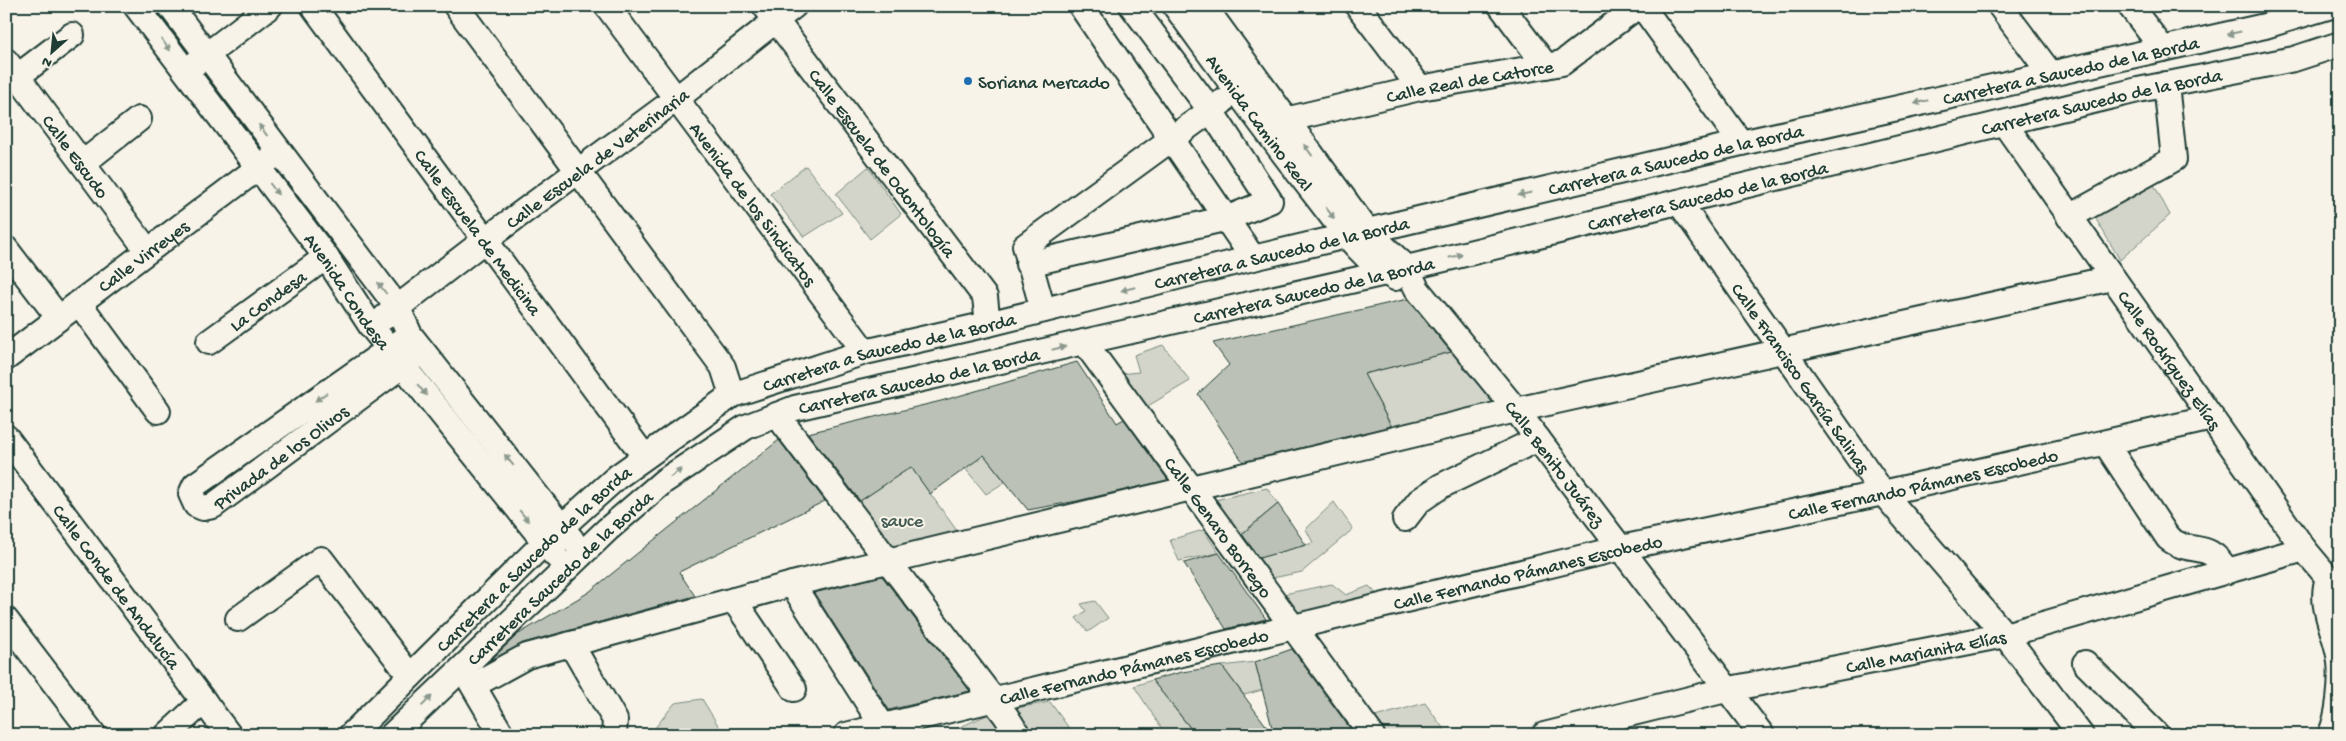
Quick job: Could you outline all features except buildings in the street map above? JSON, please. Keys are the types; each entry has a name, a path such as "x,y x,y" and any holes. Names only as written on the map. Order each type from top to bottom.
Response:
{"street":[{"name":"Avenida Condesa","path":"136,6 326,257 371,326 396,357 554,535"},
{"name":"Avenida Condesa","path":"170,6 398,308 416,343 574,562"},
{"path":"185,70 270,6"},
{"name":"Calle Escuela de Medicina","path":"313,6 644,456"},
{"path":"456,6 580,170 724,367 732,395"},
{"name":"Avenida de los Sindicatos","path":"607,6 866,352"},
{"path":"1081,6 1171,140 1228,218 1253,258"},
{"path":"1028,264 1228,218 1270,201 1211,111 1132,6"},
{"name":"Avenida Camino Real","path":"1175,6 1247,84 1285,120 1358,234"},
{"name":"Avenida Camino Real","path":"1204,6 1247,84 1273,140 1358,234"},
{"path":"1358,6 1420,88"},
{"path":"1501,6 1546,66"},
{"name":"Calle Real de Catorce","path":"1285,120 1420,88 1562,63 1638,6"},
{"path":"1642,6 1741,143"},
{"path":"2000,6 2050,73"},
{"path":"2130,6 2163,49"},
{"name":"Carretera a Saucedo de la Borda","path":"351,735 554,535 617,477 732,395 866,352 988,324 1253,258 1741,143 2163,49 2271,16 2332,6"},
{"path":"2337,6 2340,10"},
{"name":"Calle Escuela de Veterinaria","path":"371,326 398,308 486,240 676,100 778,11"},
{"name":"Calle Escuela de Odontología","path":"778,11 985,298 988,324"},
{"path":"12,68 72,35"},
{"name":"Carretera Saucedo de la Borda","path":"392,735 468,676 574,562 672,476 746,427 795,408 1396,270 2166,84 2294,59 2340,44"},
{"path":"2294,59 2340,62"},
{"name":"Calle Escudo","path":"12,68 147,250"},
{"path":"1043,310 1028,264 1025,246 1247,84"},
{"path":"2070,218 2174,159 2166,84"},
{"path":"83,163 140,119"},
{"name":"Calle Rodríguez Elías","path":"2004,123 2304,549 2334,585"},
{"name":"Calle Virreyes","path":"6,358 147,250 259,168 278,151"},
{"name":"Calle Francisco García Salinas","path":"1679,202 1884,493 2006,634 2081,735"},
{"name":"Calle Benito Juárez","path":"1358,234 1417,289 1516,410 1730,690 1762,735"},
{"path":"6,249 58,317"},
{"name":"La Condesa","path":"209,342 326,257"},
{"path":"502,735 468,676 527,656 792,584 1516,410 2112,278"},
{"path":"79,303 158,410"},
{"name":"Calle Genaro Borrego","path":"1084,342 1372,735"},
{"name":"Privada de los Olivos","path":"359,383 284,454 213,506 203,508 196,505 191,494 195,485 270,433 359,383 416,343"},
{"path":"777,416 993,699 1018,735"},
{"name":"Calle Fernando Pámanes Escobedo","path":"846,735 898,727 993,699 1621,548 1884,493 2106,444 2212,418"},
{"path":"270,433 284,454"},
{"name":"Calle Conde de Andalucía","path":"6,437 229,735"},
{"path":"1405,519 1420,501 1441,486 1538,439"},
{"path":"2106,444 2168,538 2176,544 2212,552 2219,558 2227,571"},
{"name":"Calle Marianita Elías","path":"1544,735 1730,690 2006,634 2304,549"},
{"path":"238,619 321,559 410,676"},
{"path":"792,584 898,727"},
{"path":"2330,735 2335,726 2338,705 2340,662 2324,600 2334,585"},
{"path":"734,600 794,689"},
{"path":"6,620 94,735"},
{"path":"571,644 615,720 614,735"},
{"path":"2085,663 2157,735"},
{"path":"167,735 204,701"}],"green space":[{"path":"806,166 842,213 804,237 770,194"},
{"path":"868,167 901,214 870,239 836,194"},
{"path":"2152,181 2170,215 2120,260 2093,214"},
{"path":"1163,345 1190,381 1136,413 1108,375 1139,372 1134,355"},
{"path":"1456,351 1504,412 1398,438 1364,374"},
{"path":"984,455 1005,482 986,494 964,467"},
{"name":"sauce","path":"911,467 965,542 888,561 848,509"},
{"path":"1267,488 1278,504 1240,535 1215,500"},
{"path":"1334,502 1353,529 1302,572 1272,578 1258,558 1313,543 1306,529"},
{"path":"1203,530 1219,553 1179,561 1170,540"},
{"path":"1332,584 1346,595 1369,586 1386,604 1293,627 1284,594"},
{"path":"1095,601 1108,618 1088,632 1076,618 1086,611 1081,604"},
{"path":"1255,662 1262,690 1244,695 1222,666"},
{"path":"1152,680 1195,735 1166,735 1134,686"},
{"path":"702,699 724,735 657,735 654,729 675,703"},
{"path":"1050,702 1074,735 1027,735 1011,709"},
{"path":"1425,703 1448,735 1387,735 1375,717"},
{"path":"989,714 1004,735 961,735 958,728"}],"place":[{"name":"Soriana Mercado","path":"968,81"}]}
